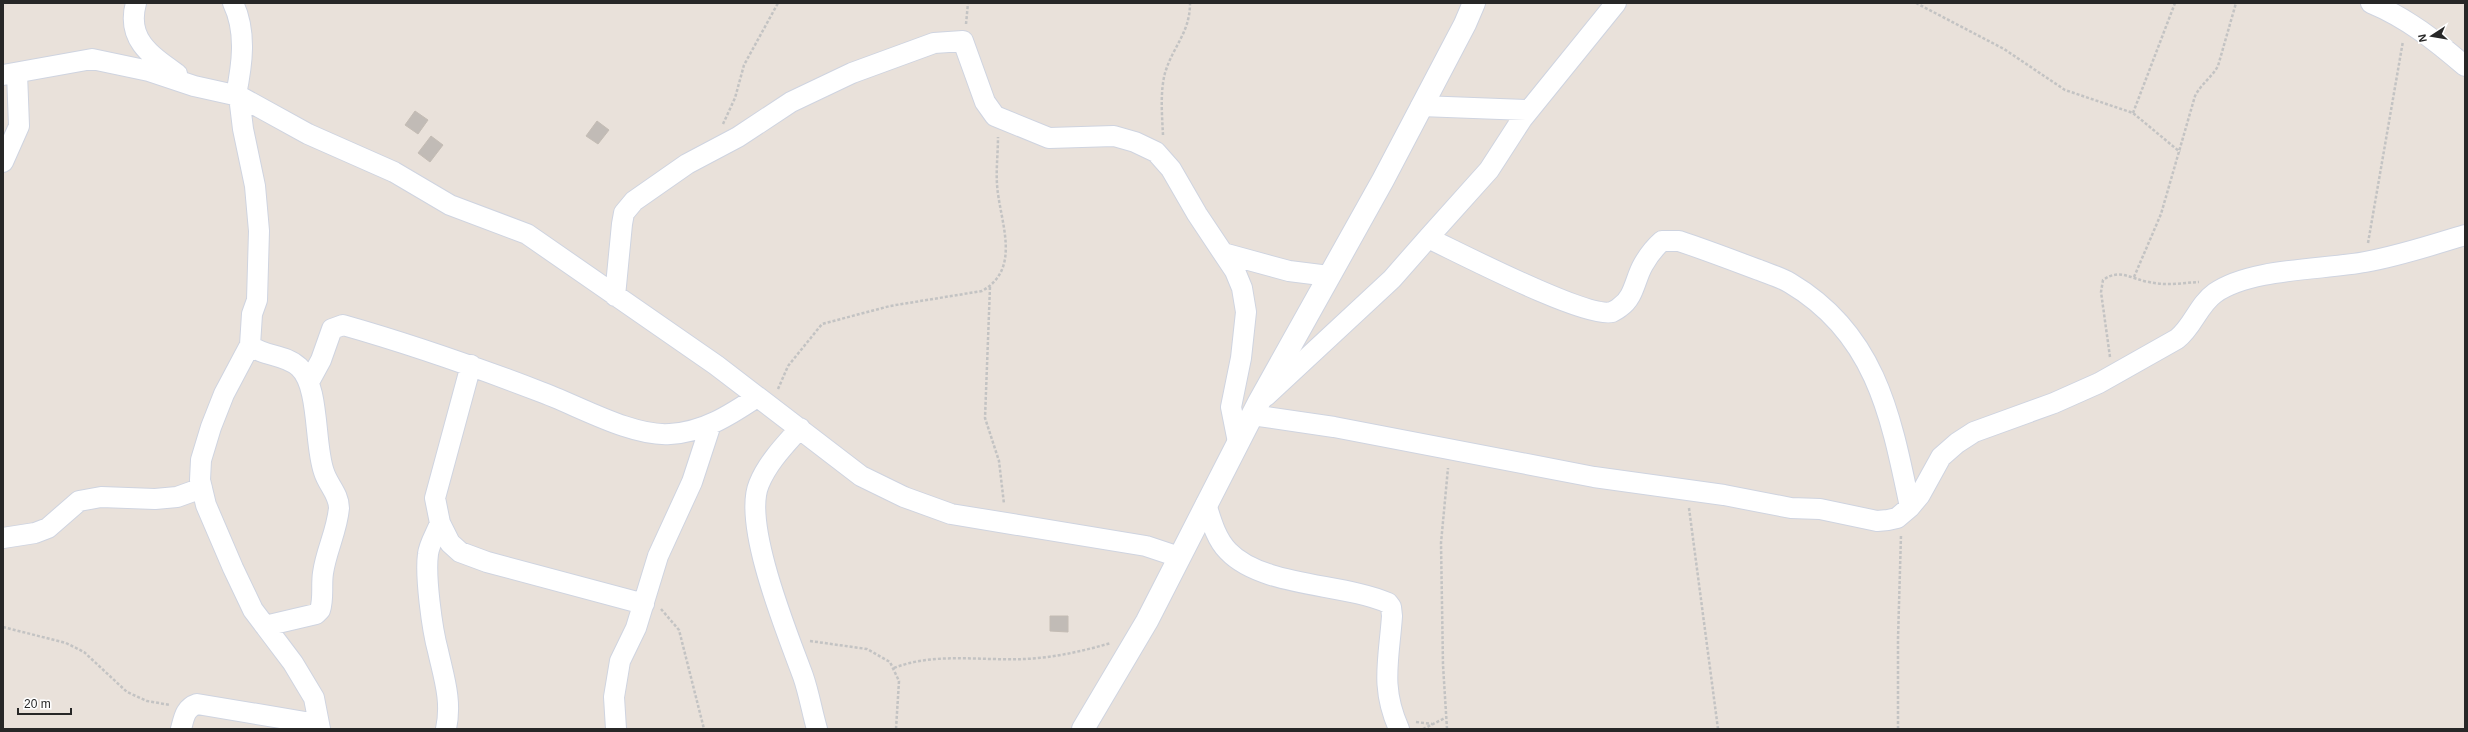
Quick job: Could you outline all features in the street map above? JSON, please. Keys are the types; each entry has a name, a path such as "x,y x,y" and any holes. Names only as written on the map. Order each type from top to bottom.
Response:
{"main road":[{"path":"1083,729 1137,637 1256,408 1421,106 1465,24 1474,3"}],"street":[{"path":"136,3 132,17 137,37 155,59 194,86"},
{"path":"184,720 197,704 210,705 318,727 314,698 293,663 253,610 206,506 202,488 201,460 211,427 224,394 250,344 252,314 257,300 259,231 255,186 237,96 241,63 242,30 234,3"},
{"path":"1256,408 1392,279 1489,170 1528,110 1616,3"},
{"path":"2371,3 2406,20 2436,41 2465,66"},
{"path":"615,296 624,213 634,201 687,164 738,137 791,102 817,88 934,42 945,40 963,41 985,102 995,116 1049,138 1114,136 1156,152 1171,169 1197,214 1235,271 1242,288 1246,312 1241,358 1231,407 1238,442"},
{"path":"3,162 19,126 10,74 92,59 149,71 194,86 237,96 308,134 394,172 450,205 527,234 716,365 861,476 904,497 952,514 1146,546 1178,557"},
{"path":"1421,106 1528,110"},
{"path":"1256,408 1334,427 1594,477 1687,490 1791,508 1820,509 1877,520 1888,520 1907,510 1920,495 1941,457 1957,443 1974,432 2054,403 2113,375 2177,339 2185,333 2202,306 2215,293 2239,280 2366,262 2465,235"},
{"path":"1428,238 1518,283 1576,305 1599,311 1611,312 1621,306 1630,296 1642,266 1653,249 1662,241 1679,241 1789,283 1828,312 1849,332 1878,382 1892,425 1907,510"},
{"path":"1223,253 1289,271 1329,276"},
{"path":"309,382 321,360 332,329 338,325 362,330 471,366 574,404 611,421 645,431 669,434 699,430 764,401"},
{"path":"250,344 258,352 285,359 299,367 309,382 312,392 324,472 334,490 339,507 323,573 322,603 316,614 265,626"},
{"path":"471,366 435,498 440,523 450,543 460,552 487,562 645,600"},
{"path":"616,729 614,697 620,660 645,600 658,556 692,482 711,424"},
{"path":"800,428 773,458 758,484 754,503 769,582 803,678 817,729"},
{"path":"3,538 35,533 48,528 79,501 101,498 154,499 177,497 202,488"},
{"path":"1206,504 1214,529 1228,552 1252,568 1276,576 1388,603 1391,607 1392,616 1387,660 1387,685 1389,704 1399,729"},
{"path":"440,523 428,553 435,631 447,686 448,707 446,729"}],"path":[{"path":"710,152 736,98 744,65 778,3"},
{"path":"1164,160 1162,89 1165,72 1186,30 1190,3"},
{"path":"1916,3 2004,49 2065,90 2133,113 2180,152"},
{"path":"2133,113 2175,3"},
{"path":"2134,277 2161,214 2195,96 2202,83 2214,73 2218,66 2236,3"},
{"path":"2366,262 2406,20"},
{"path":"764,401 788,366 822,324 890,306 982,291 990,287 1000,276 1006,247 997,185 1000,119"},
{"path":"2113,375 2105,332 2101,292 2103,280 2112,274 2134,277 2149,282 2205,282"},
{"path":"990,287 985,418 999,461 1005,522"},
{"path":"1447,729 1443,665 1441,543 1450,449"},
{"path":"1687,490 1718,729"},
{"path":"1898,729 1898,639 1907,510"},
{"path":"645,600 672,619 679,630 704,729"},
{"path":"3,627 66,644 84,652 127,692 147,701 168,704 184,720"},
{"path":"894,668 911,661 924,659 1026,659 1076,652 1137,637"},
{"path":"788,638 867,649 881,655 894,668 899,681 896,729"},
{"path":"1423,729 1447,717"}],"building":[{"path":"415,111 428,120 418,134 405,125"},
{"path":"597,121 609,130 598,144 586,136"},
{"path":"431,136 443,145 430,162 418,153"},
{"path":"1050,616 1068,616 1068,632 1050,631"}]}
